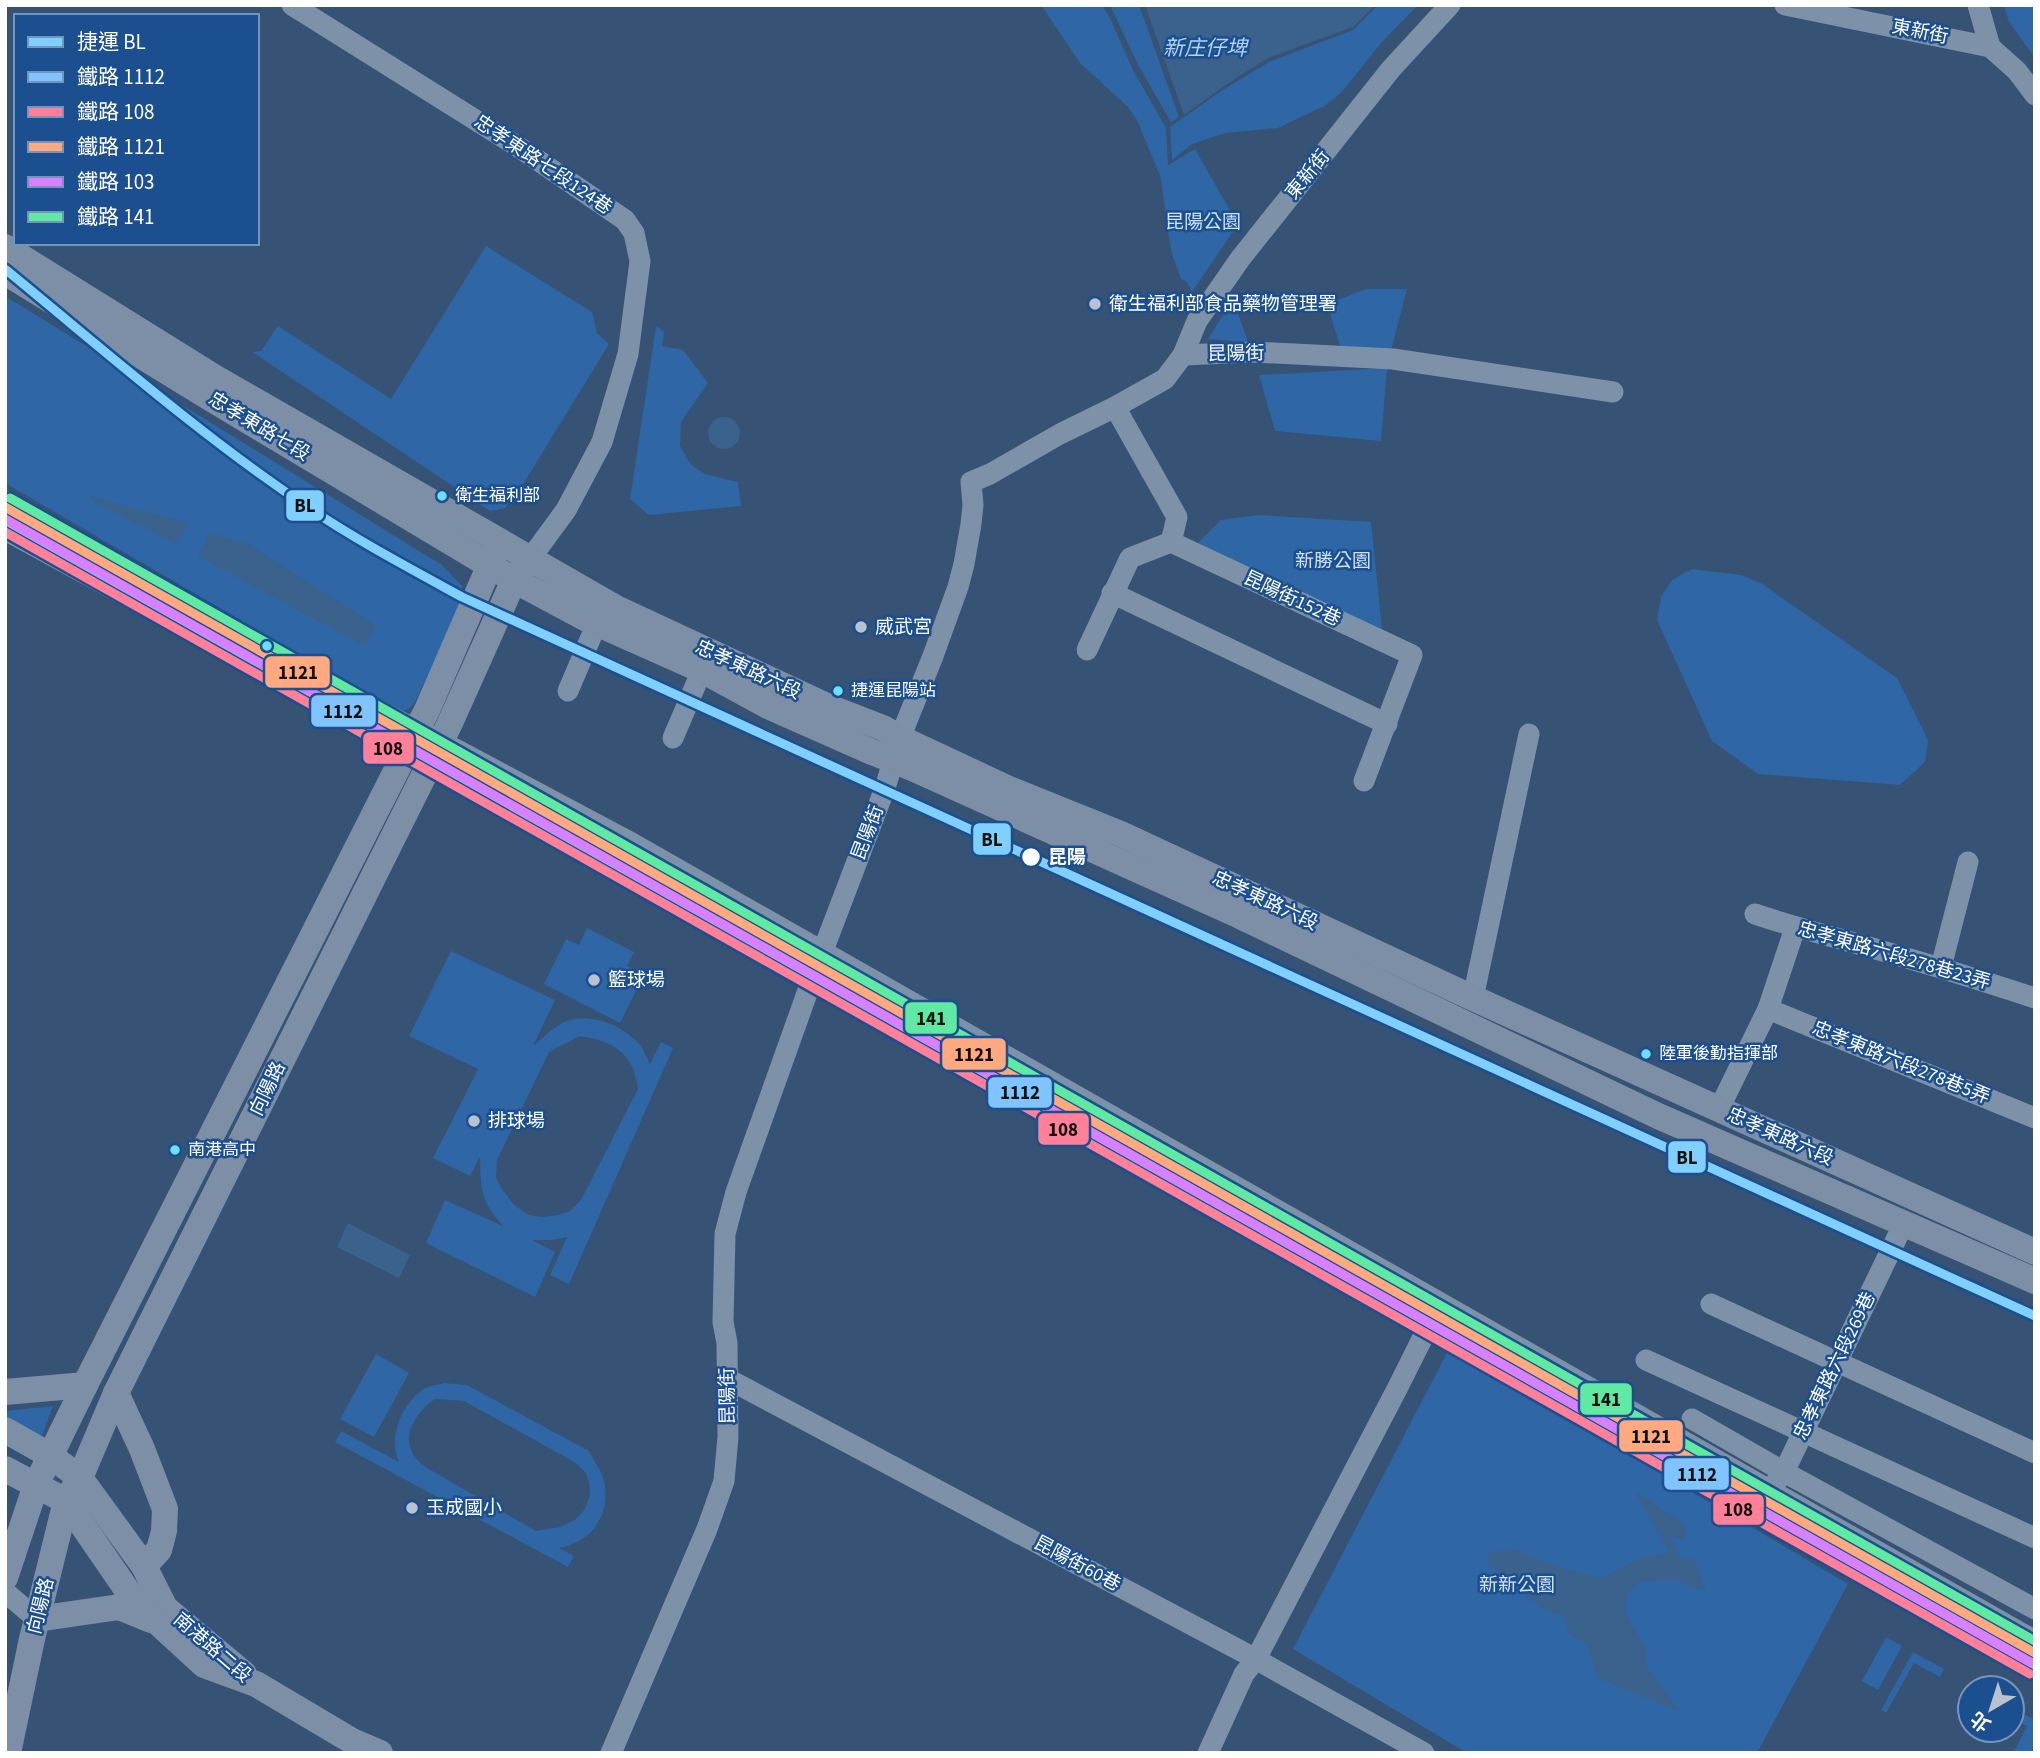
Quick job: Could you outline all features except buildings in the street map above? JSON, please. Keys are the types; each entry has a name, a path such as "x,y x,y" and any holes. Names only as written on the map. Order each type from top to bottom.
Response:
{"main road":[{"name":"忠孝東路七段","path":"5,247 522,569"},
{"name":"忠孝東路七段","path":"5,272 205,395 495,553"},
{"name":"向陽路","path":"5,1578 36,1485 413,737 495,553"},
{"name":"向陽路","path":"8,1753 66,1501 80,1478 116,1393 437,749 522,569"},
{"name":"忠孝東路六段","path":"522,569 616,608 829,708 883,728 897,750 1647,1111 2035,1281"},
{"name":"忠孝東路六段","path":"522,569 597,623 702,670 768,706 1009,789 1121,834 1474,998 2035,1252"},
{"path":"5,1392 85,1385"},
{"path":"116,1393 142,1449 165,1509 164,1531 159,1550 144,1566"},
{"name":"南港路二段","path":"5,1430 51,1456 80,1478 144,1566 165,1608 256,1684"},
{"name":"南港路二段","path":"5,1469 66,1501 129,1593 204,1665 256,1684"},
{"path":"37,1619 119,1607 156,1621"},
{"path":"256,1684 349,1747 380,1753"}],"street":[{"name":"忠孝東路七段124巷","path":"292,5 520,148 625,220 634,233 640,261 628,354 602,442 566,510 522,569"},
{"name":"東新街","path":"1183,355 1197,321 1240,259 1391,69 1450,5"},
{"path":"1978,5 1990,47"},
{"name":"東新街","path":"1789,6 1990,47 2017,71 2035,95"},
{"name":"昆陽街","path":"611,1753 719,1499 724,1480 728,1437 727,1343 723,1322 725,1234 736,1192 933,656 964,564 973,505 971,482 1165,379 1183,355 1253,352 1393,359 1613,392"},
{"path":"1087,650 1130,558 1171,542 1177,517 1115,407"},
{"path":"5,501 369,706 413,737 628,841 820,959 1152,1156 1436,1311 1767,1497 2035,1641"},
{"path":"5,530 360,723 413,737"},
{"name":"昆陽街152巷","path":"1171,542 1412,655 1387,724"},
{"path":"1112,593 1387,724 1364,781"},
{"path":"568,691 597,623"},
{"path":"673,738 702,670"},
{"path":"1474,998 1529,734"},
{"path":"1941,967 1968,862"},
{"name":"忠孝東路六段278巷23弄","path":"1755,914 1795,928 1941,967 2035,998"},
{"path":"1719,1110 1768,1009 1795,928"},
{"path":"820,959 1767,1497 1877,1575 1958,1616 2035,1660"},
{"name":"忠孝東路六段278巷5弄","path":"1768,1009 2035,1118"},
{"name":"忠孝東路六段269巷","path":"1767,1497 1784,1472 1903,1225"},
{"path":"1711,1304 2035,1453"},
{"path":"1208,1753 1244,1674 1256,1659 1436,1311"},
{"path":"1646,1360 2035,1538"},
{"name":"昆陽街60巷","path":"728,1379 1256,1659 1424,1753"},
{"path":"1692,1419 2035,1609"},
{"path":"5,1592 37,1619"}],"green space":[{"name":"昆陽公園","path":"1041,5 1102,5 1133,70 1166,128 1168,165 1195,149 1239,226 1192,292 1186,281 1181,279 1172,254 1161,178 1137,120 1128,107 1080,63"},
{"path":"1110,5 1139,5 1179,117 1171,122 1138,65"},
{"path":"1378,5 1418,5 1382,42 1340,94 1324,106 1278,128 1225,133 1192,144 1172,160 1170,127 1221,91 1269,62 1353,30"},
{"path":"2004,5 2035,5 2035,58 2009,22"},
{"path":"486,246 592,312 597,333 609,344 522,486 505,508 490,511 252,352 261,351 278,326 391,399"},
{"path":"1366,289 1407,289 1390,354 1342,352 1327,304"},
{"path":"5,296 442,565 462,586 462,603 415,702 409,709 399,712 5,483"},
{"path":"1233,299 1248,342 1208,339"},
{"path":"656,326 664,332 662,346 683,350 708,383 681,422 680,446 690,464 705,474 738,482 741,506 649,515 630,499"},
{"path":"1387,368 1381,441 1275,431 1259,375"},
{"name":"新勝公園","path":"1258,515 1371,522 1382,629 1195,546 1221,520"},
{"path":"1692,569 1741,575 1761,583 1897,678 1928,740 1925,762 1900,785 1758,774 1712,741 1657,620 1661,597 1672,580"},
{"name":"籃球場","path":"587,928 634,952 627,966 644,975 620,1023 544,984 566,939 579,945"},
{"path":"451,951 555,1000 533,1046 560,1024 584,1018 605,1022 624,1031 640,1045 650,1064 661,1042 673,1048 569,1284 550,1275 567,1237 532,1240 555,1252 535,1297 426,1243 445,1200 503,1226 483,1194 480,1157 470,1176 433,1158 478,1069 409,1036","holes":["580,1036 612,1045 627,1058 636,1077 638,1089 581,1200 570,1211 558,1215 529,1215 514,1205 502,1189 496,1177 497,1160 549,1052"]},
{"name":"新新公園","path":"1449,1349 1848,1584 1757,1753 1467,1753 1293,1649"},
{"path":"376,1354 409,1373 374,1437 340,1419"},
{"path":"444,1383 467,1385 589,1451 604,1481 605,1505 602,1516 590,1533 571,1545 559,1548 574,1556 568,1567 335,1442 341,1431 399,1462 395,1443 398,1423 403,1413 422,1390","holes":["435,1399 464,1401 576,1463 586,1473 590,1495 585,1509 575,1520 560,1527 536,1531 427,1468 415,1457 409,1440 410,1432 422,1410"]},
{"path":"53,1406 42,1436 5,1420 5,1411"},
{"path":"1886,1637 1902,1646 1878,1690 1862,1681"},
{"path":"1913,1652 1944,1669 1940,1677 1914,1663 1886,1713 1881,1710"},
{"path":"2026,1715 2035,1720 2035,1741 2031,1753 2013,1753 2018,1744 2026,1744"}],"water":[{"name":"新庄仔埤","path":"1145,5 1375,5 1353,27 1268,58 1184,115"},
{"path":"724,417 735,422 740,433 735,444 724,449 713,444 708,433 713,422"},
{"path":"91,496 188,523 176,544 89,499"},
{"path":"210,532 250,545 376,626 365,646 198,556"},
{"path":"348,1223 410,1255 399,1278 337,1247"},
{"path":"1635,1492 1682,1522 1686,1530 1684,1540 1671,1536 1680,1558 1693,1557 1706,1591 1675,1579 1639,1582 1627,1593 1625,1613 1647,1652 1646,1666 1679,1711 1597,1678 1587,1643 1569,1634 1564,1617 1542,1608 1487,1563 1488,1554 1511,1549 1565,1569 1600,1578 1643,1557 1669,1553"}],"metro line":[{"name":"BL","path":"5,269 153,391 267,479 344,530 462,597 2035,1316"}],"rail line":[{"name":"141","path":"10,498 2035,1641"},
{"name":"1121","path":"5,507 2035,1653"},
{"name":"103","path":"5,519 2030,1662"},
{"name":"1112","path":"5,520 2035,1665"},
{"name":"108","path":"5,532 2030,1674"}],"place":[{"name":"衛生福利部食品藥物管理署","path":"1095,304"},
{"name":"衛生福利部","path":"442,496"},
{"name":"威武宮","path":"861,627"},
{"name":"捷運昆陽站","path":"838,691"},
{"name":"昆陽","path":"1031,857"},
{"name":"籃球場","path":"594,980"},
{"name":"陸軍後勤指揮部","path":"1646,1054"},
{"name":"排球場","path":"474,1121"},
{"name":"南港高中","path":"175,1150"},
{"name":"玉成國小","path":"412,1508"}]}
